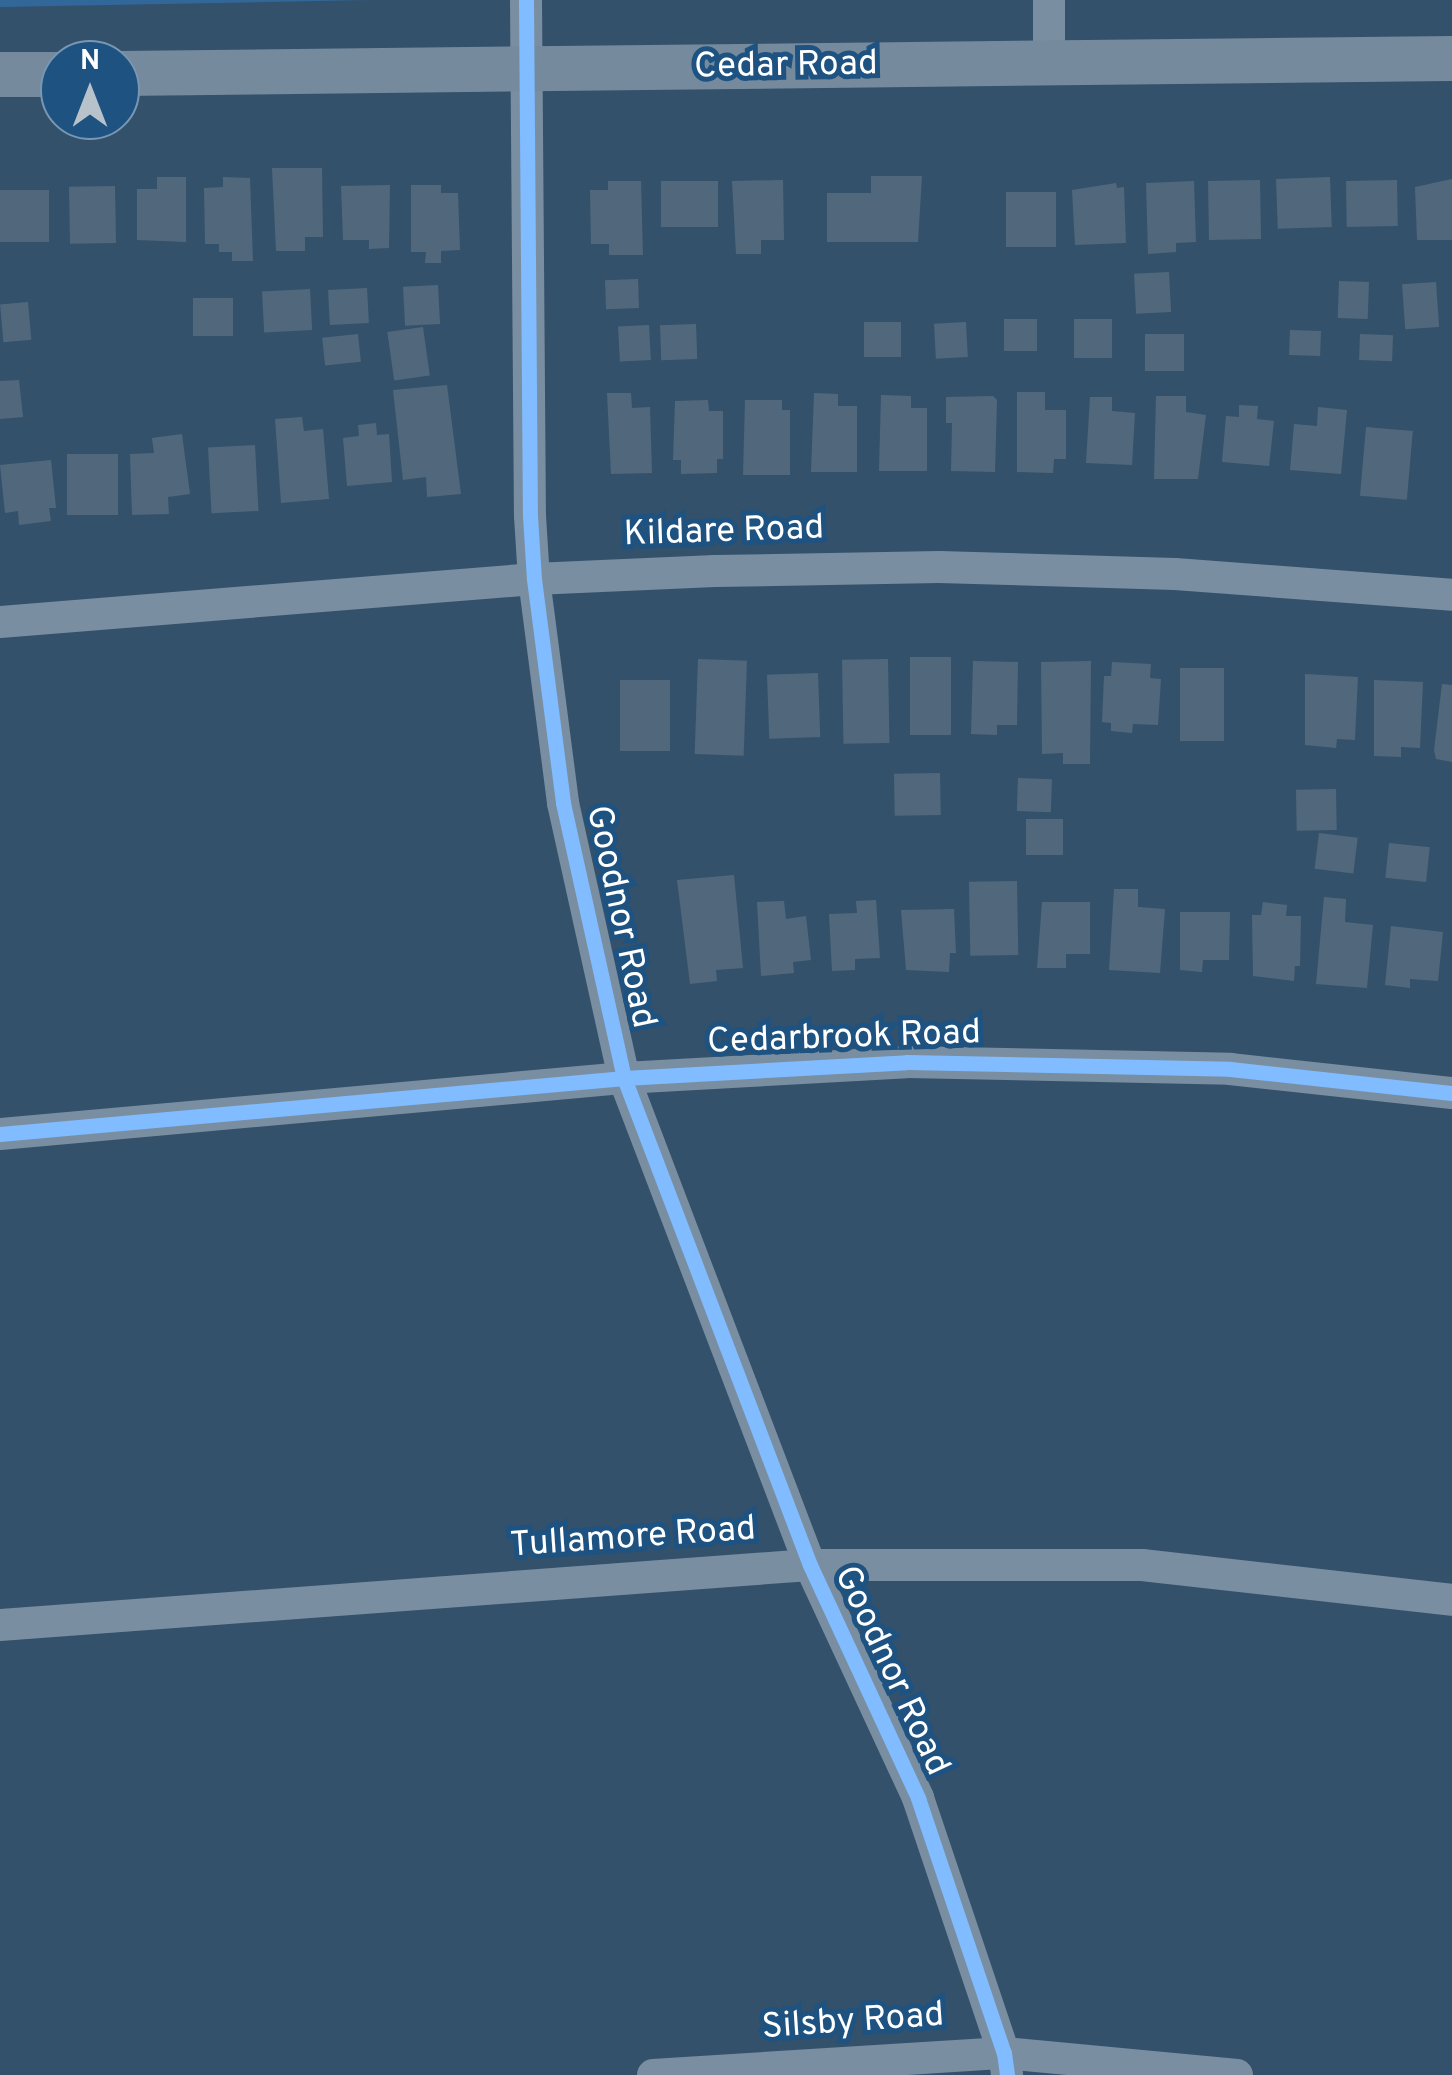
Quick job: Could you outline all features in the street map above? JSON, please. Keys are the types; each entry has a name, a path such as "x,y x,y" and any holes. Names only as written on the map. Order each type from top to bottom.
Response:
{"main road":[{"name":"Cedar Road","path":"140,73 1452,58"},
{"path":"0,74 40,74"}],"street":[{"name":"Goodnor Road","path":"526,0 530,516 534,578 563,803 624,1078 810,1565 918,1798 1006,2064"},
{"path":"1049,0 1049,63"},
{"name":"Kildare Road","path":"0,622 534,578 939,567 1175,574 1452,595"},
{"name":"Cedarbrook Road","path":"0,1134 624,1078 907,1062 1230,1069 1452,1093"},
{"name":"Tullamore Road","path":"0,1624 810,1565 1142,1565 1452,1600"},
{"name":"Silsby Road","path":"654,2075 1006,2064 1237,2075"}],"shaded area":[{"path":"0,0 369,0 0,7"}],"building":[{"path":"272,168 322,168 323,237 305,237 305,251 276,251"},
{"path":"871,176 922,176 918,242 827,242 827,193 871,193"},
{"path":"157,177 186,177 186,242 137,240 137,189 157,189"},
{"path":"223,177 250,178 253,261 232,261 232,252 219,252 219,244 205,244 204,188 223,187"},
{"path":"1330,177 1332,227 1278,229 1276,179"},
{"path":"1452,179 1452,240 1417,240 1415,187"},
{"path":"783,180 784,240 761,240 761,254 736,254 732,181"},
{"path":"1260,180 1261,239 1209,240 1208,181"},
{"path":"1397,180 1398,226 1347,227 1346,181"},
{"path":"608,181 641,181 643,255 609,255 609,244 591,244 590,190 608,190"},
{"path":"661,181 718,181 718,227 661,227"},
{"path":"1194,181 1196,242 1176,243 1176,252 1148,254 1146,183"},
{"path":"1116,183 1117,188 1124,187 1126,243 1075,245 1072,190"},
{"path":"390,185 389,248 369,249 369,240 343,240 341,186"},
{"path":"411,185 441,185 441,193 458,193 460,250 441,251 441,263 425,263 426,252 411,252"},
{"path":"115,186 116,243 70,244 69,187"},
{"path":"0,190 49,190 49,242 0,242"},
{"path":"1006,192 1056,192 1056,247 1006,247"},
{"path":"1169,272 1171,312 1136,314 1134,274"},
{"path":"638,279 639,308 606,309 605,280"},
{"path":"1339,281 1369,282 1368,319 1338,318"},
{"path":"1436,282 1439,327 1405,329 1402,284"},
{"path":"438,285 440,324 405,326 403,287"},
{"path":"367,288 369,323 330,325 328,290"},
{"path":"310,289 312,330 264,332 262,292"},
{"path":"193,298 233,298 233,336 193,336"},
{"path":"28,302 31,340 3,342 0,304"},
{"path":"1004,319 1037,319 1037,351 1004,351"},
{"path":"1074,319 1112,319 1112,358 1074,358"},
{"path":"864,322 901,322 901,357 864,357"},
{"path":"966,322 968,357 936,359 934,324"},
{"path":"696,324 697,359 661,360 660,325"},
{"path":"649,325 651,360 620,362 618,327"},
{"path":"423,327 430,376 394,381 387,332"},
{"path":"1290,330 1321,331 1320,356 1289,355"},
{"path":"358,334 361,362 325,366 322,338"},
{"path":"1145,334 1184,334 1184,371 1145,371"},
{"path":"1360,334 1393,335 1392,361 1359,360"},
{"path":"19,380 23,417 0,419 0,381"},
{"path":"447,385 461,494 427,497 426,477 403,480 393,390"},
{"path":"1017,392 1045,392 1045,410 1066,410 1066,459 1054,459 1053,473 1017,472"},
{"path":"607,393 631,393 632,408 650,407 652,473 611,474"},
{"path":"814,393 838,394 838,406 857,406 857,472 811,472"},
{"path":"881,395 911,396 911,408 927,408 927,471 879,471"},
{"path":"993,396 997,400 995,472 951,471 952,423 946,423 946,397"},
{"path":"1156,396 1186,396 1186,412 1206,415 1198,479 1154,479"},
{"path":"1090,397 1112,397 1112,411 1135,413 1132,465 1086,463"},
{"path":"708,400 709,411 723,411 723,459 717,459 717,473 681,474 681,460 673,460 675,401"},
{"path":"745,400 782,400 782,410 790,410 790,475 743,475"},
{"path":"1239,405 1258,406 1257,419 1274,421 1269,466 1222,462 1226,416 1239,417"},
{"path":"1318,407 1347,410 1341,474 1290,470 1294,424 1317,426"},
{"path":"302,417 304,431 323,429 329,499 281,503 275,419"},
{"path":"376,423 377,435 389,434 392,482 347,486 343,438 359,436 358,425"},
{"path":"1366,427 1413,431 1407,500 1360,496"},
{"path":"182,434 190,494 168,497 169,514 132,515 130,454 154,453 152,438"},
{"path":"255,445 258,511 212,513 208,447"},
{"path":"67,454 118,454 118,515 67,515"},
{"path":"51,460 56,508 49,508 51,521 19,525 18,511 5,513 0,465"},
{"path":"910,657 951,657 951,735 910,735"},
{"path":"698,659 747,661 744,756 695,754"},
{"path":"888,659 889,743 843,744 842,660"},
{"path":"973,661 1018,662 1017,725 997,725 997,735 971,734"},
{"path":"1091,661 1090,764 1063,764 1063,753 1042,754 1041,662"},
{"path":"1112,662 1151,664 1150,678 1161,679 1158,725 1133,724 1132,733 1111,731 1111,723 1102,722 1104,676 1111,676"},
{"path":"1180,668 1224,668 1224,741 1180,741"},
{"path":"818,673 820,737 769,739 767,675"},
{"path":"1305,674 1358,677 1355,740 1337,739 1336,748 1305,745"},
{"path":"620,680 670,680 670,751 620,751"},
{"path":"1374,680 1423,682 1420,748 1401,747 1401,757 1374,756"},
{"path":"1442,684 1452,685 1452,762 1436,759 1434,750"},
{"path":"940,773 941,815 895,816 894,774"},
{"path":"1018,778 1052,779 1051,812 1017,811"},
{"path":"1336,789 1337,830 1297,831 1296,790"},
{"path":"1026,819 1063,819 1063,855 1026,855"},
{"path":"1319,833 1358,838 1353,873 1315,869"},
{"path":"1389,843 1430,847 1426,882 1385,878"},
{"path":"734,875 743,968 716,970 717,981 690,984 677,880"},
{"path":"1017,881 1018,955 970,956 969,882"},
{"path":"1114,889 1138,889 1138,907 1165,909 1160,973 1109,970"},
{"path":"1324,897 1346,899 1345,922 1373,925 1367,988 1316,984"},
{"path":"876,900 880,958 855,959 855,970 832,971 829,914 857,913 856,901"},
{"path":"784,901 786,919 806,916 811,960 793,962 794,973 761,976 757,902"},
{"path":"1042,902 1090,902 1090,954 1066,954 1066,968 1037,968"},
{"path":"1263,902 1287,905 1286,916 1301,916 1300,966 1295,966 1294,981 1253,976 1252,915 1261,915"},
{"path":"954,909 956,953 950,953 949,972 906,970 901,910"},
{"path":"1180,912 1230,912 1229,960 1203,960 1202,972 1180,970"},
{"path":"1391,926 1443,932 1438,981 1410,979 1410,988 1385,985"}],"cycle path":[{"path":"526,0 530,516 534,579 563,803 624,1078 810,1565 918,1798 1004,2053 1007,2075"},
{"path":"0,1134 624,1078 907,1062 1230,1069 1452,1093"}]}
